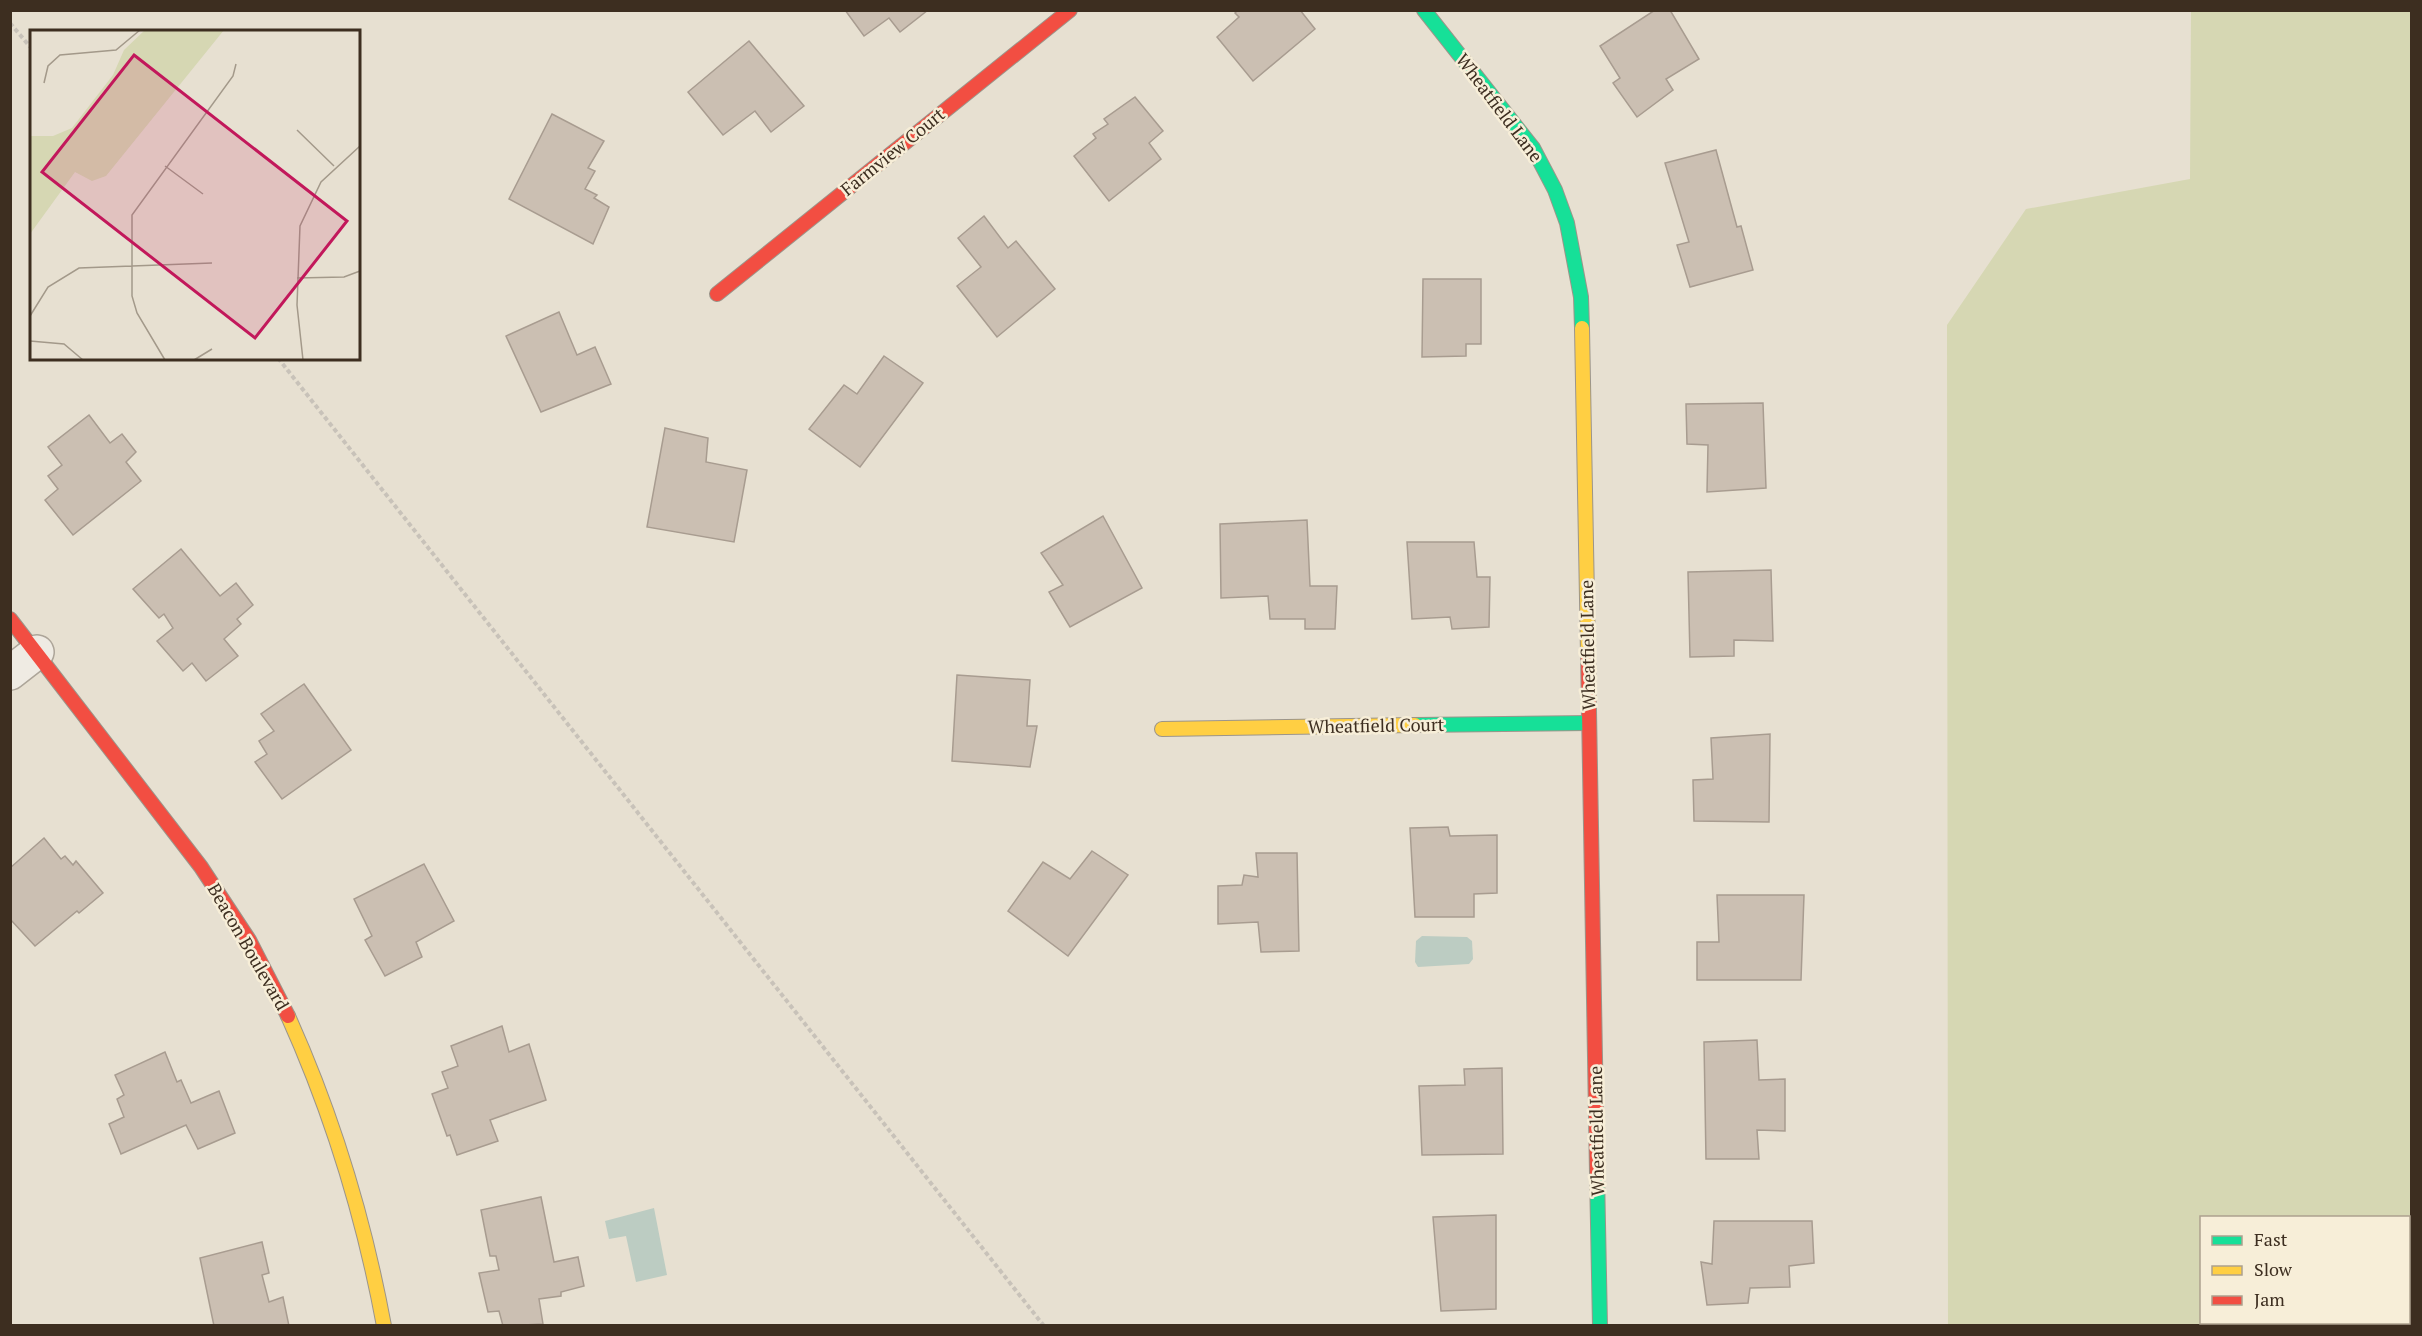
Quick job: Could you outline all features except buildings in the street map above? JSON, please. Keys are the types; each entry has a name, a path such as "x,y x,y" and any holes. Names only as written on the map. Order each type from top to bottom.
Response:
{"street":[{"name":"Farmview Court","path":"717,294 1070,10"},
{"name":"Wheatfield Lane","path":"1424,10 1533,148 1555,190 1567,222 1581,297 1600,1326"},
{"name":"Beacon Boulevard","path":"10,619 186,846 226,904 263,966 301,1044 332,1120 356,1200 384,1326"},
{"path":"10,673 37,652"},
{"name":"Wheatfield Court","path":"1162,729 1589,723"}],"path":[{"path":"10,23 30,47"},
{"path":"280,360 1044,1326"}],"green space":[{"path":"2191,11 2411,11 2411,1325 1948,1325 1947,325 2026,209 2190,179"}],"shaded area":[{"path":"1422,936 1467,937 1472,941 1473,959 1469,964 1418,967 1415,962 1416,941"},
{"path":"654,1208 667,1275 636,1282 626,1236 609,1239 605,1221"}],"traffic: fast":[{"path":"1424,10 1533,148 1555,190 1567,223 1581,297 1582,328"},
{"path":"1415,725 1589,723"},
{"path":"1597,1173 1600,1326"}],"traffic: slow":[{"path":"1582,328 1588,653"},
{"path":"1162,729 1415,725"},
{"path":"288,1016 319,1091 345,1168 367,1246 384,1326"}],"traffic: jam":[{"path":"717,294 1070,10"},
{"path":"10,619 201,867 249,940 288,1016"},
{"path":"1588,653 1597,1173"}]}
